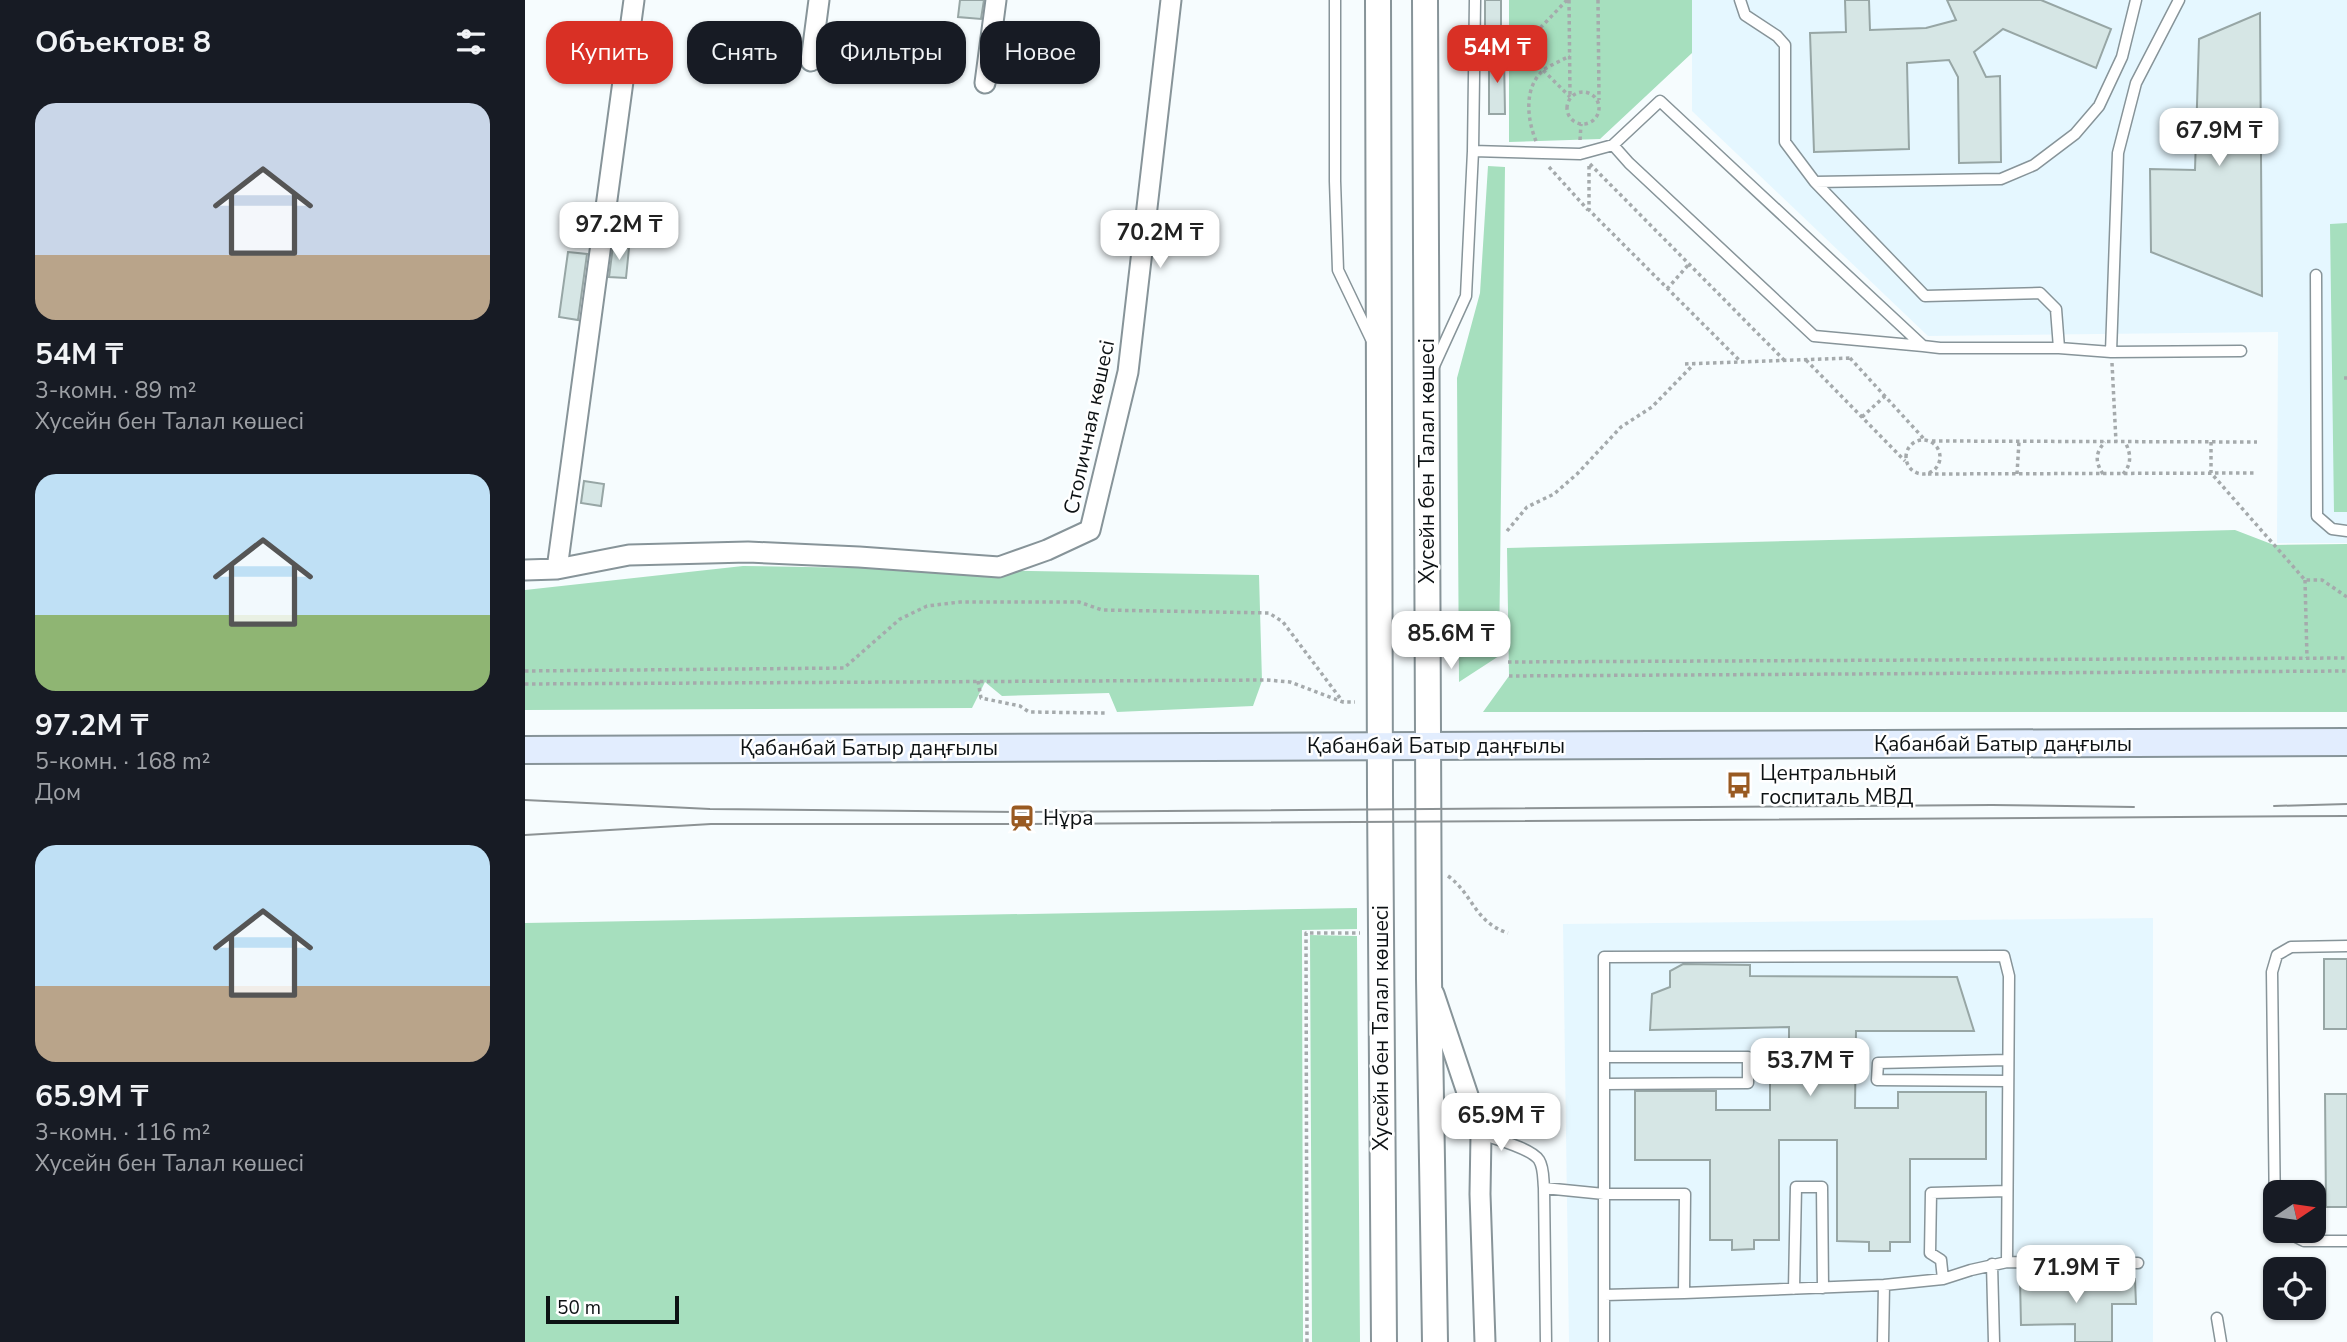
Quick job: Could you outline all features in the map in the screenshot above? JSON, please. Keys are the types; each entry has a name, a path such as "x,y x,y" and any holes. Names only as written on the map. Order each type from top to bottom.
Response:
{"main road":[{"name":"Қабанбай Батыр даңғылы","path":"525,750 2347,742"}],"street":[{"path":"525,570 557,569 634,0"},
{"path":"811,61 819,0"},
{"path":"993,21 996,0"},
{"name":"Столичная көшесі","path":"557,569 629,555 748,552 999,567 1047,550 1090,530 1128,372 1171,0"},
{"name":"Хусейн бен Талал көшесі","path":"1378,0 1384,1342"},
{"name":"Хусейн бен Талал көшесі","path":"1425,0 1429,979 1435,1342"},
{"path":"1429,979 1481,1134 1480,1194 1485,1342"}],"lane":[{"path":"1335,0 1338,270 1378,355"},
{"path":"1427,382 1467,296 1475,0"},
{"path":"1740,0 1745,15 1777,36 1785,45 1785,142 1815,182 1925,296 2040,293 2056,309 2059,348"},
{"path":"1815,182 2001,179 2034,165 2075,134 2099,106 2122,57 2136,0"},
{"path":"2111,352 2118,153 2136,83 2179,0"},
{"path":"1473,151 1580,154 1613,145 1660,101 1923,346"},
{"path":"1613,145 1814,336 1940,348 2059,348 2111,352 2241,351"},
{"path":"2316,275 2318,516 2332,529 2347,531"},
{"path":"2275,1180 2272,972 2277,955 2291,947 2347,946"},
{"path":"1604,1342 1604,957 2004,956 2009,976 2007,1262"},
{"path":"1604,1057 1748,1057 1748,1083 1604,1083"},
{"path":"2008,1060 1878,1063 1877,1080 2008,1081"},
{"path":"1481,1134 1530,1152 1538,1158 1542,1167 1545,1342"},
{"path":"1794,1289 1796,1187 1822,1187 1823,1288"},
{"path":"1544,1188 1604,1194 1685,1194 1684,1293"},
{"path":"1943,1279 1941,1260 1930,1253 1931,1193 2007,1191"},
{"path":"2326,1241 2347,1241"},
{"path":"1604,1295 1884,1285 1943,1279 2007,1262 2138,1263"},
{"path":"1992,1264 1994,1342"},
{"path":"1883,1342 1884,1285"},
{"path":"2217,1318 2221,1342"}],"path":[{"path":"1568,0 1570,97 1566,108 1570,119 1581,124 1592,122 1599,113 1598,0"},
{"path":"1568,0 1521,48 1570,97"},
{"path":"1570,56 1543,71 1531,89 1528,107 1531,127 1540,153 1552,172 1589,211 1741,362"},
{"path":"1570,97 1580,91 1592,93 1599,102"},
{"path":"1589,211 1589,163 1784,360"},
{"path":"1667,289 1689,264"},
{"path":"1832,338 1925,440"},
{"path":"2111,352 2116,442"},
{"path":"1685,365 1850,358"},
{"path":"1806,360 1914,472 2255,473"},
{"path":"1507,531 1527,507 1554,494 1577,474 1621,426 1652,407 1694,364"},
{"path":"1862,417 1885,396"},
{"path":"1905,461 1907,448 1918,439 2257,442"},
{"path":"1928,474 1938,466 1940,452 1932,441"},
{"path":"2017,474 2019,441"},
{"path":"2103,474 2096,457 2105,442"},
{"path":"2123,474 2129,467 2130,458 2125,442"},
{"path":"2211,442 2211,473 2305,580 2307,658"},
{"path":"2305,580 2322,580 2347,597"},
{"path":"525,671 844,668 900,619 927,606 960,602 1079,602 1102,610 1269,613 1283,622 1343,702"},
{"path":"1508,662 2347,658"},
{"path":"1509,676 2347,671"},
{"path":"525,684 1266,680 1290,682 1343,702 1355,702"},
{"path":"978,681 981,698 1020,706 1029,712 1105,713"},
{"path":"1429,863 1457,883 1472,906 1494,928 1508,933"},
{"path":"1307,1342 1305,933 1381,933"}],"shaded area":[{"path":"1692,0 2347,0 2347,543 2277,543 2278,332 1928,336 1692,111"},
{"path":"2153,918 2153,1342 1569,1342 1563,924"}],"green space":[{"path":"1509,0 1692,0 1692,53 1600,139 1509,142"},
{"path":"1488,166 1505,167 1499,656 1459,682 1457,378 1480,293"},
{"path":"2347,223 2347,512 2334,512 2330,224"},
{"path":"2235,530 2274,545 2347,544 2347,712 1483,712 1509,676 1507,548"},
{"path":"743,566 1259,575 1262,681 1253,706 1117,712 1109,693 1002,696 985,682 972,708 525,710 525,590"},
{"path":"1357,908 1357,929 1302,930 1303,1342 525,1342 525,923"},
{"path":"1310,935 1357,936 1360,1342 1312,1342"}],"building":[{"path":"960,0 984,0 981,19 958,17"},
{"path":"1485,0 1501,0 1501,29 1485,29"},
{"path":"1845,0 1869,0 1870,30 1926,28 1956,20 1947,0 2041,0 2111,29 2096,68 2003,29 1974,52 1986,77 2000,76 2001,162 1959,163 1958,77 1949,60 1907,63 1909,149 1814,152 1810,33 1846,32"},
{"path":"2260,13 2262,296 2151,252 2150,169 2195,170 2199,39"},
{"path":"1489,55 1504,55 1505,114 1489,114"},
{"path":"613,246 629,248 626,278 609,277"},
{"path":"568,252 587,254 578,320 559,317"},
{"path":"584,481 604,484 601,506 581,503"},
{"path":"2324,959 2347,959 2347,1029 2324,1029"},
{"path":"1683,964 1750,965 1750,976 1957,977 1974,1031 1856,1031 1855,1108 1898,1108 1898,1092 1986,1092 1986,1159 1910,1159 1910,1242 1890,1242 1890,1251 1869,1251 1869,1242 1837,1241 1837,1140 1779,1140 1779,1240 1754,1240 1754,1249 1732,1250 1732,1240 1710,1240 1710,1160 1635,1160 1635,1091 1716,1091 1716,1110 1770,1110 1770,1080 1789,1080 1789,1027 1650,1030 1652,994 1670,987 1670,971"},
{"path":"2325,1094 2347,1094 2347,1207 2326,1207"},
{"path":"2135,1279 2136,1304 2112,1304 2112,1342 2075,1342 2075,1324 2021,1325 2020,1280"}],"tram line":[{"path":"525,800 710,809 1021,812 1992,805 2134,807"},
{"path":"2274,806 2347,804"},
{"path":"525,835 711,824 2347,816"}],"place":[{"name":"Центральный госпиталь МВД","path":"1739,785"},
{"name":"Нұра","path":"1022,818"}]}
